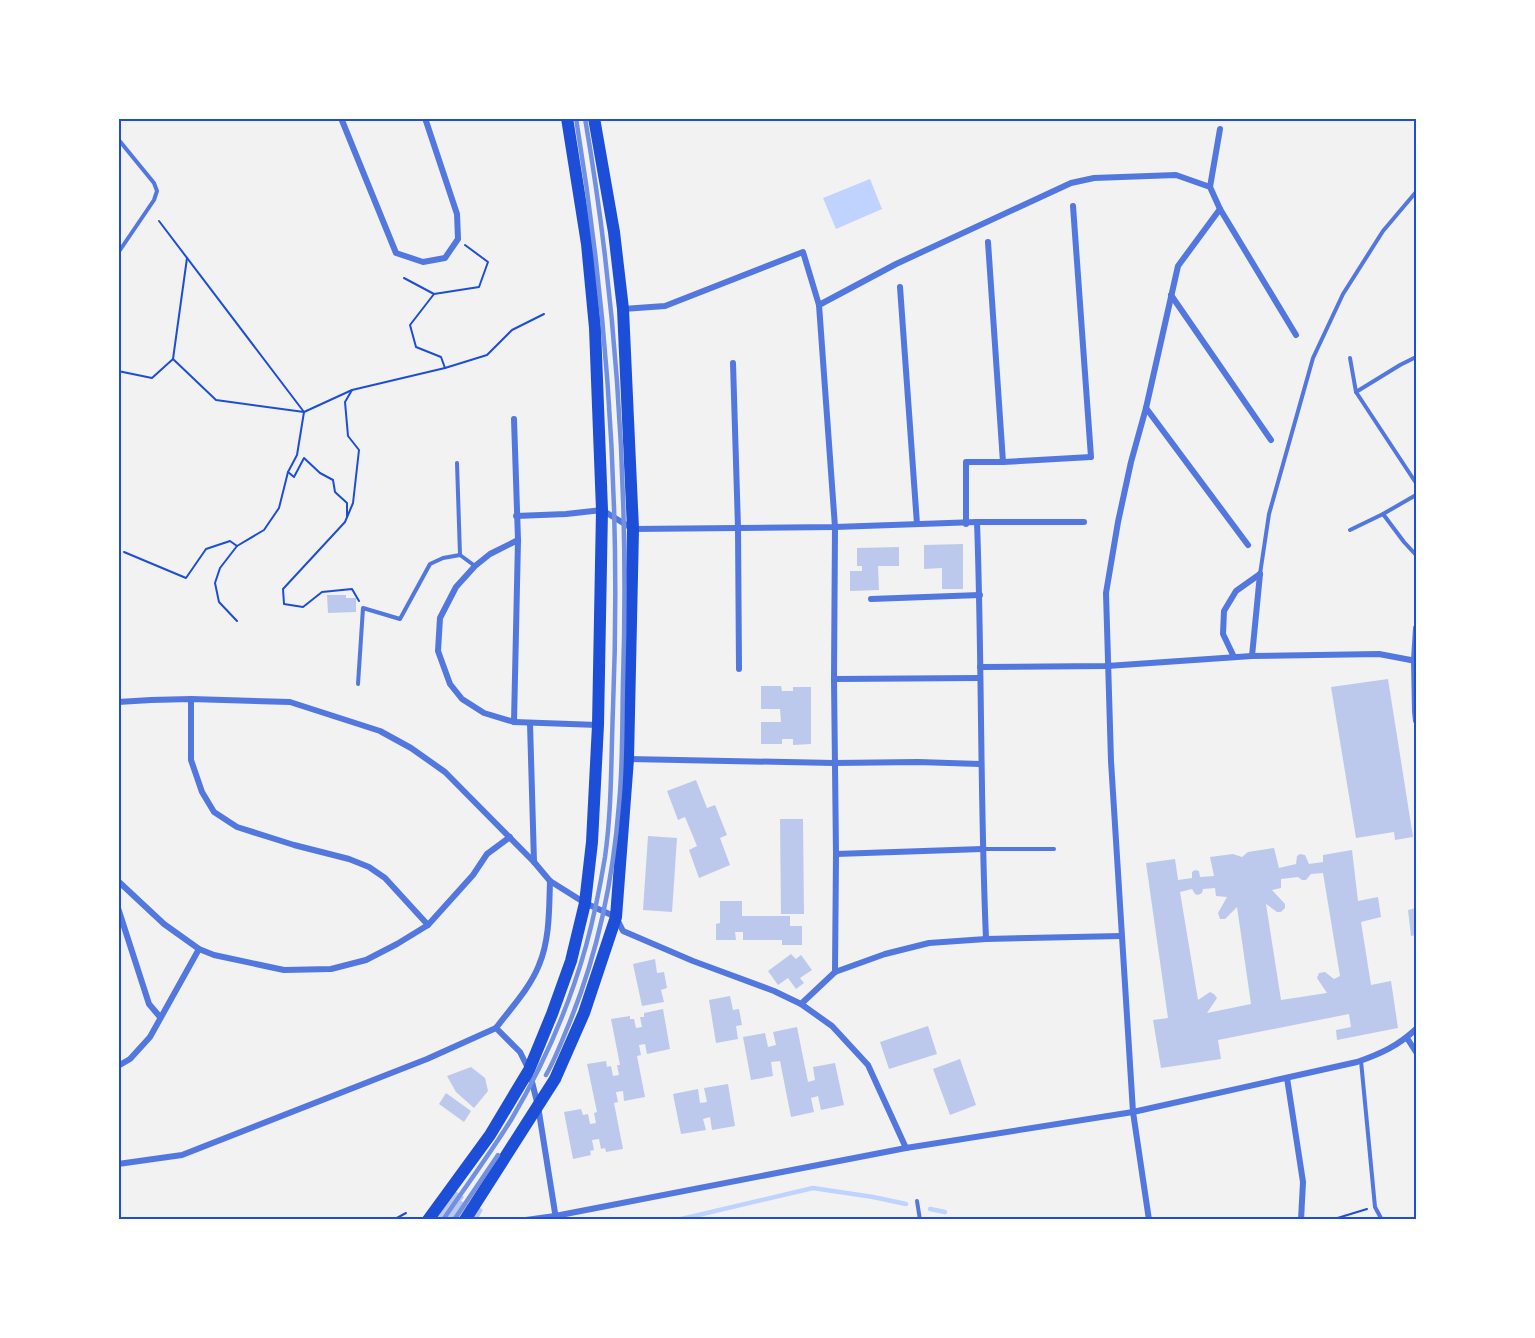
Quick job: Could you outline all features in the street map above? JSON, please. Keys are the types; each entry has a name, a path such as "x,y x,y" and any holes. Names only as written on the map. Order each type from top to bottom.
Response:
{"main road":[{"path":"428,1220 490,1135 529,1070 571,961 585,903 592,842 598,725 602,510 594,318 587,244 567,118"},
{"path":"465,1220 555,1079 584,1013 616,917 628,759 633,529 623,309 614,232 594,118"}],"street":[{"path":"341,118 396,253 423,262 445,258 458,239 457,214 425,118"},
{"path":"1220,129 1210,187 1220,209 1296,335"},
{"path":"819,305 896,264 1071,183 1094,178 1176,175 1210,187"},
{"path":"966,524 966,462 1091,457 1073,206"},
{"path":"1149,1220 1132,1112 1111,761 1107,593 1118,522 1131,462 1146,408 1178,266 1220,209"},
{"path":"988,242 1003,462"},
{"path":"623,309 665,306 803,252 819,305 835,527 835,972"},
{"path":"900,287 916,524"},
{"path":"1171,295 1271,440"},
{"path":"733,363 739,669"},
{"path":"1146,408 1248,545"},
{"path":"514,419 518,540 514,722"},
{"path":"516,516 602,510 633,529 1084,522"},
{"path":"977,522 980,595 980,764 986,939"},
{"path":"518,540 490,554 475,566 456,587 440,618 438,651 450,684 462,699 484,712 514,722 598,725"},
{"path":"1252,656 1260,574"},
{"path":"1234,657 1223,634 1224,611 1236,591 1260,574"},
{"path":"871,599 980,595"},
{"path":"1416,628 1416,722"},
{"path":"980,667 1107,666 1252,656 1379,654 1415,660"},
{"path":"834,680 980,678"},
{"path":"191,699 191,760 202,792 214,812 237,827 349,859 369,867 385,878 428,925"},
{"path":"118,702 191,699 290,702 380,731 411,748 445,772 550,881 585,903 616,917 624,931 693,961 774,991 801,1004 832,1026 868,1065 906,1148"},
{"path":"530,723 534,862"},
{"path":"628,759 980,764"},
{"path":"118,881 164,924 199,949 214,955 284,970 331,969 366,960 428,925 473,875 488,854 510,837"},
{"path":"836,854 982,849"},
{"path":"118,1164 182,1155 426,1059 496,1028 526,988 539,965 547,937 550,881"},
{"path":"118,908 149,1004 160,1017"},
{"path":"801,1004 835,972 885,954 929,943 986,939 1121,936"},
{"path":"118,1066 130,1059 150,1036 199,949"},
{"path":"496,1028 520,1052 529,1070 538,1106 556,1217"},
{"path":"526,1220 556,1217 906,1148 1132,1112 1360,1061 1384,1053 1416,1029"},
{"path":"1407,1038 1416,1052"},
{"path":"1287,1078 1303,1182 1300,1220"}],"lane":[{"path":"118,139 157,191 118,253"},
{"path":"1260,574 1269,514 1313,358 1342,294 1383,231 1416,192"},
{"path":"1356,392 1416,357"},
{"path":"1350,358 1356,392 1416,483"},
{"path":"456,463 460,555"},
{"path":"1350,530 1416,495"},
{"path":"1383,514 1404,543 1416,555"},
{"path":"358,684 363,608 400,619 430,564 443,558 460,555 475,566"},
{"path":"982,849 1054,849"},
{"path":"1360,1061 1375,1207 1382,1220"},
{"path":"917,1201 920,1220"}],"path":[{"path":"159,220 304,412 297,455 288,472 279,508 264,530 237,546 220,568 215,583 219,602 237,621"},
{"path":"404,278 434,294 479,287 488,262 462,243"},
{"path":"118,371 152,378 173,359 187,258"},
{"path":"434,294 410,325 416,347 441,357 445,368"},
{"path":"173,359 216,400 304,412 352,390 445,368 487,355 512,330 544,314"},
{"path":"352,390 345,402 348,436 359,450 354,503 345,522 283,590 284,604 303,607 322,592 352,590 363,608"},
{"path":"288,472 294,477 303,458 320,473 333,480 335,492 347,503 347,517"},
{"path":"124,552 186,578 206,549 231,541 237,546"},
{"path":"1331,1220 1375,1207"},
{"path":"370,1220 395,1219 406,1213"},
{"path":"1071,1220 1082,1218 1091,1218 1091,1220"}],"water":[{"path":"870,179 882,209 836,229 823,198"}],"building":[{"path":"963,544 963,589 942,589 942,568 924,569 924,545"},
{"path":"899,547 899,566 878,566 879,590 850,591 850,571 862,571 862,566 857,566 857,548"},
{"path":"327,595 346,595 346,598 356,598 356,612 328,613"},
{"path":"1388,679 1413,837 1395,840 1394,832 1356,838 1331,687"},
{"path":"761,686 781,686 782,691 793,691 793,687 811,687 811,744 793,745 793,739 782,739 782,744 761,744 761,722 781,722 780,709 761,709"},
{"path":"696,780 707,808 715,805 727,835 720,838 730,865 699,878 689,850 697,846 685,817 678,820 667,791"},
{"path":"780,819 803,819 804,914 781,914"},
{"path":"648,836 677,838 672,912 643,910"},
{"path":"1274,848 1279,868 1296,864 1297,856 1300,854 1305,855 1309,864 1323,862 1323,855 1352,850 1358,901 1378,897 1381,917 1361,922 1371,985 1391,981 1398,1028 1337,1040 1336,1030 1351,1027 1349,1014 1218,1040 1221,1059 1161,1068 1153,1020 1168,1018 1146,863 1175,859 1178,880 1192,878 1192,872 1195,870 1199,871 1200,877 1214,876 1210,857 1233,854 1242,857 1248,852","holes":["1323,873 1340,976 1334,979 1325,972 1319,973 1317,978 1327,993 1281,1000 1266,904 1277,912 1285,908 1285,904 1272,890 1281,888 1281,879 1298,877 1306,880 1311,874","1215,888 1216,896 1227,897 1218,913 1220,919 1225,919 1237,907 1251,1004 1207,1013 1217,998 1210,992 1198,1000 1180,892 1192,889 1198,895 1203,889"]},
{"path":"720,901 742,901 742,916 790,916 790,926 802,926 802,945 782,945 782,940 743,940 743,932 735,932 736,940 716,940 716,924 720,923"},
{"path":"1416,908 1416,935 1411,936 1408,910"},
{"path":"791,954 796,959 801,955 812,970 800,978 804,983 796,989 788,978 778,985 768,971"},
{"path":"655,959 657,973 664,972 667,988 661,990 664,1002 642,1006 633,964"},
{"path":"730,996 733,1010 739,1009 742,1025 736,1026 738,1039 716,1043 709,1000"},
{"path":"663,1009 670,1049 647,1054 645,1044 639,1045 641,1055 637,1056 645,1097 624,1101 623,1091 616,1092 618,1102 614,1103 623,1149 606,1152 605,1148 601,1149 599,1139 592,1140 594,1150 590,1151 591,1155 573,1159 564,1112 581,1109 583,1115 588,1114 590,1124 596,1123 594,1113 597,1112 587,1064 606,1061 607,1067 611,1066 613,1076 619,1075 617,1065 620,1065 611,1019 630,1016 630,1019 634,1019 636,1028 642,1027 640,1017 644,1017 644,1013"},
{"path":"928,1026 937,1054 889,1069 880,1042"},
{"path":"797,1027 808,1082 815,1080 813,1067 835,1063 844,1105 821,1110 818,1096 811,1098 814,1112 791,1117 780,1061 771,1062 773,1076 751,1080 743,1037 765,1033 768,1047 776,1045 773,1032"},
{"path":"960,1059 976,1105 950,1115 933,1069"},
{"path":"471,1067 485,1078 488,1091 474,1108 456,1092 447,1076"},
{"path":"728,1084 735,1126 712,1130 710,1117 703,1119 706,1130 681,1134 673,1094 698,1089 700,1103 707,1102 704,1088"},
{"path":"446,1093 471,1111 464,1122 439,1104"},
{"path":"454,1190 464,1197 461,1201 469,1205 471,1201 483,1210 477,1220 426,1220"}],"waterway":[{"path":"677,1220 813,1188 906,1204"},
{"path":"930,1209 945,1212"}],"railway":[{"path":"443,1220 511,1120 554,1036 572,991 586,946 605,857 611,783 615,634 613,486 604,338 576,118"},
{"path":"546,1075 577,1003 595,948 613,862 621,774 624,611 622,470 613,329 585,118"},
{"path":"454,1220 498,1155"}]}
